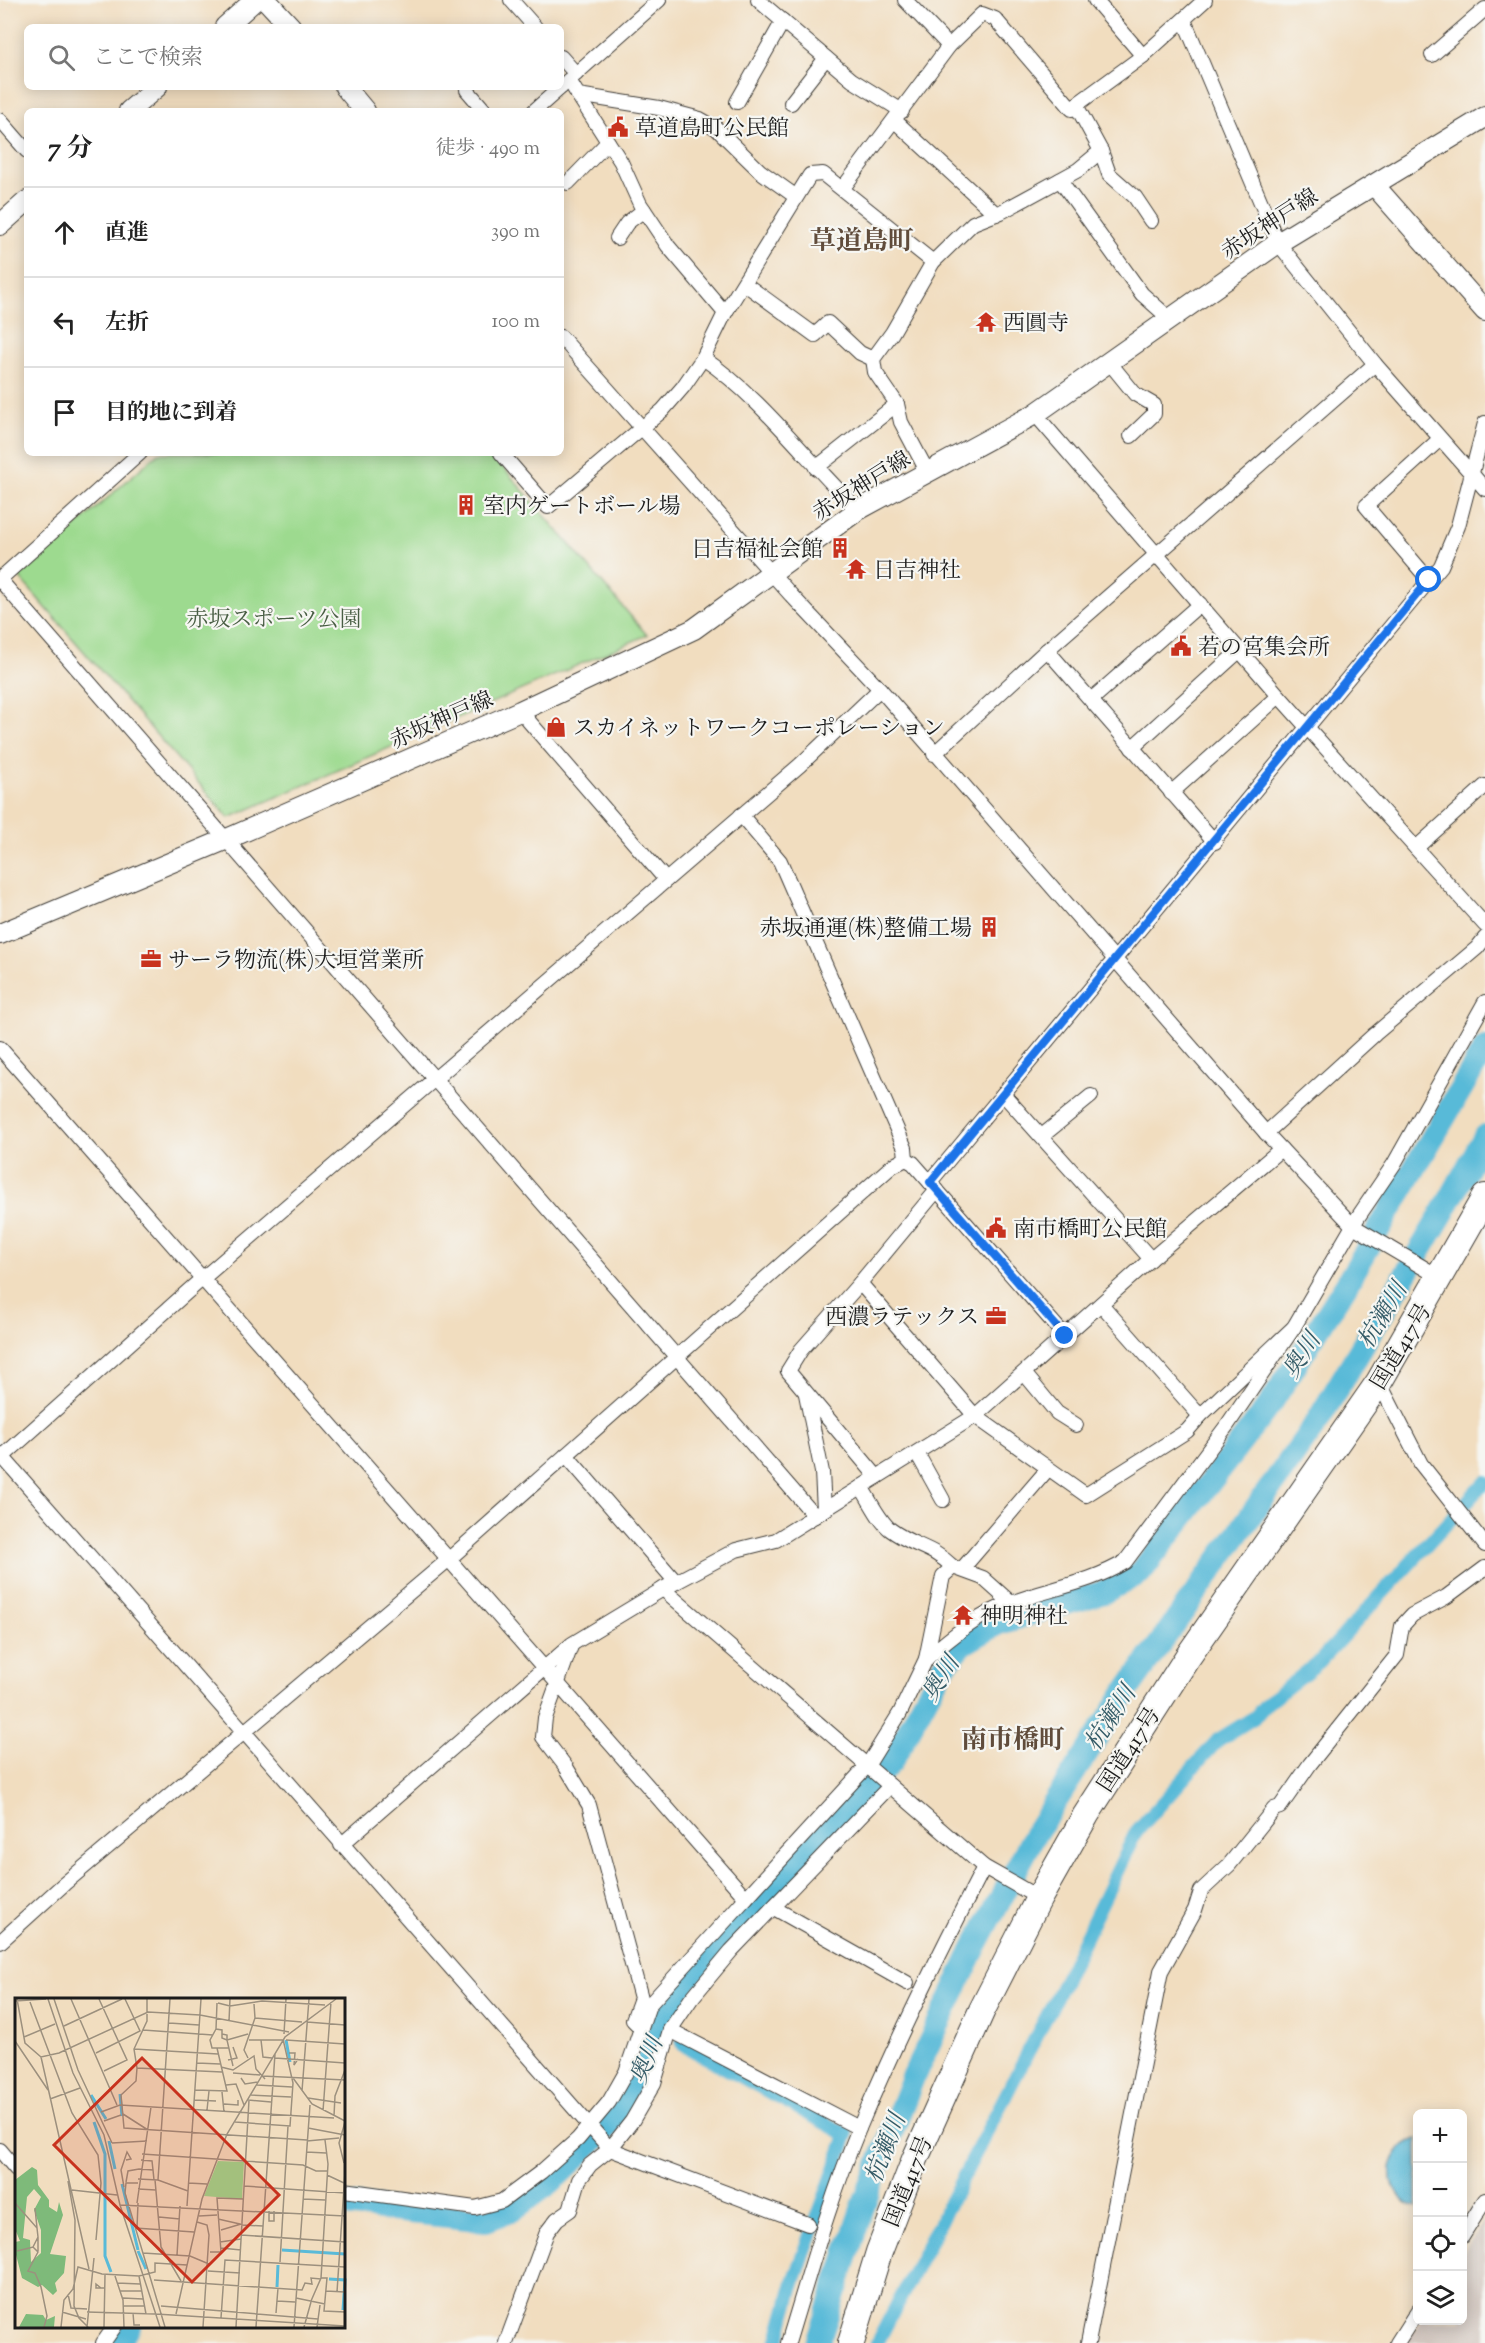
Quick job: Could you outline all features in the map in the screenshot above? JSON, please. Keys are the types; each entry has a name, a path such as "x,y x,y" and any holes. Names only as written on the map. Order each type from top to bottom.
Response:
{"highway":[{"name":"国道417号","path":"851,2343 879,2252 915,2159 1036,1896 1187,1658 1379,1382 1435,1275 1485,1197"}],"main road":[{"path":"228,24 255,0"},
{"path":"266,0 288,24"},
{"path":"132,108 154,90"},
{"path":"348,90 362,108"},
{"name":"赤坂神戸線","path":"0,934 227,839 520,711 694,629 858,510 1035,414 1278,243 1485,117"},
{"path":"1374,185 1485,311"},
{"path":"0,225 24,204"}],"street":[{"path":"511,0 532,24"},
{"path":"658,0 566,82 578,95 608,142 644,210 668,246 726,313"},
{"path":"758,0 898,116 996,214"},
{"path":"905,0 949,46"},
{"path":"1095,0 1143,56"},
{"path":"843,188 949,46 982,14 995,18 1071,109 1143,56 1205,0"},
{"path":"1432,55 1485,8 1480,0"},
{"path":"1184,20 1278,243 1376,364 1485,489"},
{"path":"737,102 783,21"},
{"path":"791,103 826,58"},
{"path":"467,90 482,108"},
{"path":"537,108 557,90"},
{"path":"578,95 659,108 700,119 716,128 760,171 795,196"},
{"path":"1076,105 1101,151 1109,174 1135,197 1151,221"},
{"path":"0,120 24,148"},
{"path":"568,183 608,142"},
{"path":"927,471 901,422 897,404 875,372 873,359 892,333 933,262 973,223 996,214 1078,170 1101,151"},
{"path":"504,456 548,507 640,427 663,410 703,358 726,313 795,196 810,175 823,174 843,188 933,262"},
{"path":"1060,180 1142,294 1170,319"},
{"path":"616,238 627,223 644,210"},
{"path":"745,284 815,335 828,323 860,353 873,359"},
{"path":"564,340 772,574 880,689 934,754 1266,1133 1353,1226 1435,1275"},
{"path":"703,358 780,425 816,468 858,510"},
{"path":"1109,362 1135,394 1154,405 1154,414 1131,436"},
{"path":"934,754 1047,650 1376,364"},
{"path":"816,468 897,404"},
{"path":"1035,414 1155,556 1485,925"},
{"path":"877,1477 788,1371 801,1350 860,1283 1003,1094 1215,842 1441,566 1458,526 1485,423"},
{"path":"1429,580 1366,506 1440,439"},
{"path":"137,456 0,580 678,1356 820,1513"},
{"path":"1091,700 1200,604"},
{"path":"1047,650 1215,842"},
{"path":"1132,748 1240,650"},
{"path":"808,2224 610,2149 589,2128 1,1457 195,1285 204,1280 800,765 880,689"},
{"path":"1171,793 1279,696"},
{"path":"520,711 666,880"},
{"path":"1416,848 1485,786"},
{"path":"741,815 780,861 900,1137 906,1159 913,1163 1065,1336"},
{"path":"1266,1133 1485,938"},
{"path":"926,1659 958,1630 1011,1603 1101,1576 1125,1562 1228,1424 1294,1327 1353,1226 1394,1164 1485,1002"},
{"path":"0,1048 746,1898"},
{"path":"1003,1094 1151,1259"},
{"path":"1042,1136 1090,1096"},
{"path":"341,1845 572,1644 676,1582 736,1550 776,1540 975,1416 1151,1259 1281,1149"},
{"path":"0,1942 64,1884 448,1560 892,1167 906,1159"},
{"path":"860,1283 975,1416 1086,1495 1187,1431 1294,1327"},
{"path":"1101,1304 1200,1416"},
{"path":"1024,1373 1057,1413 1076,1425"},
{"path":"1379,1382 1421,1464 1485,1545"},
{"path":"805,1391 822,1472 820,1513"},
{"path":"916,1452 943,1500"},
{"path":"566,1455 676,1582"},
{"path":"345,2190 475,2208 502,2201 541,2172 589,2128 609,2102 626,2072 640,2027 650,2005 746,1898 869,1768 900,1713 926,1659 943,1576 957,1568 1048,1469"},
{"path":"861,1487 889,1529 911,1543 937,1552 957,1568 983,1578 1011,1603"},
{"path":"1088,2343 1161,1971 1195,1910 1201,1891 1228,1865 1274,1809 1280,1807 1310,1764 1380,1678 1397,1655 1402,1626 1412,1615 1446,1597 1485,1568"},
{"path":"663,1590 987,1869 1036,1896"},
{"path":"572,1644 545,1718 543,1737 566,1767 589,1805 641,1998 633,2020 640,2027"},
{"path":"506,2343 547,2232 557,2219 570,2210 579,2180 590,2165 610,2149 632,2121 654,2083 670,2030 691,1999 890,1786"},
{"path":"788,2343 809,2272 859,2128 925,1983 987,1869"},
{"path":"774,1908 907,1983"},
{"path":"670,2030 859,2128"},
{"path":"0,2150 15,2168"},
{"path":"1467,2229 1485,2200"},
{"path":"1397,2343 1413,2318"},
{"path":"103,2343 114,2328"}],"shaded area":[{"path":"1485,2218 1485,2343 1407,2343 1418,2325 1467,2325 1467,2247"}],"green space":[{"name":"赤坂スポーツ公園","path":"155,456 494,456 647,635 229,818 19,577"}],"water":[{"path":"1413,2141 1413,2205 1397,2194 1392,2185 1392,2163 1397,2153"}],"waterway":[{"name":"奥川","path":"345,2205 486,2220 512,2210 551,2182 622,2113 646,2065 665,2012 688,1977 891,1762 943,1667 963,1644 999,1623 1104,1592 1140,1573 1271,1403 1346,1285 1485,1048"},
{"name":"杭瀬川","path":"818,2343 864,2203 914,2075 975,1947 1036,1832 1123,1696 1317,1422 1442,1214 1485,1136"},
{"path":"877,2343 1052,2006 1136,1832 1218,1740 1255,1717 1266,1704 1319,1662 1485,1482"},
{"path":"682,2044 847,2135 794,2282 777,2343"},
{"name":"奥川","path":"118,2343 128,2328"}],"place":[{"name":"草道島町公民館","path":"618,127"},
{"name":"西圓寺","path":"986,322"},
{"name":"室内ゲートボール場","path":"466,505"},
{"name":"日吉福祉会館","path":"840,548"},
{"name":"日吉神社","path":"856,569"},
{"name":"若の宮集会所","path":"1181,646"},
{"name":"スカイネットワークコーポレーション","path":"556,727"},
{"name":"赤坂通運(株)整備工場","path":"989,927"},
{"name":"サーラ物流(株)大垣営業所","path":"151,959"},
{"name":"南市橋町公民館","path":"996,1228"},
{"name":"西濃ラテックス","path":"996,1316"},
{"name":"神明神社","path":"963,1615"}],"district":[{"name":"草道島町","path":"862,240"},
{"name":"南市橋町","path":"1013,1739"}],"route":[{"path":"1065,1336 930,1182 1215,842 1429,580"}]}
